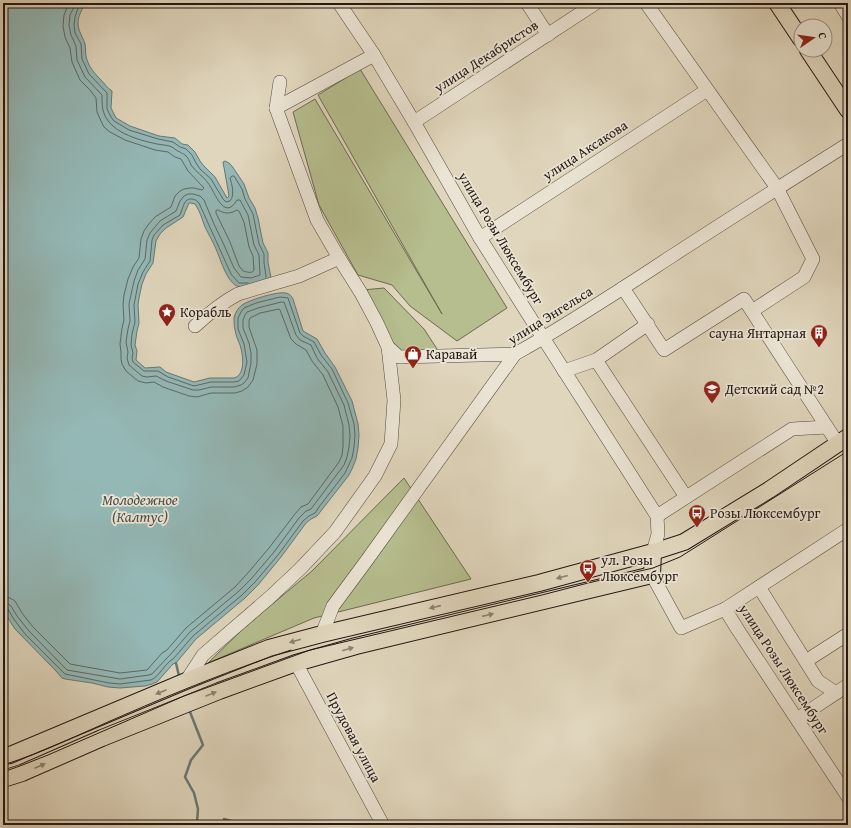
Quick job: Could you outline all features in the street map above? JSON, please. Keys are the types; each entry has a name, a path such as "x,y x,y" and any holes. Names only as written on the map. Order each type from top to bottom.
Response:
{"main road":[{"path":"778,3 793,26"},
{"path":"813,58 848,110"},
{"path":"3,756 10,755 186,681 270,648 322,634 539,583 684,542 769,490 843,440"},
{"path":"3,779 22,773 102,738 219,691 296,663 356,646 652,575 653,552"}],"street":[{"name":"улица Розы Люксембург","path":"339,3 374,55 480,238 657,516"},
{"path":"527,3 548,35"},
{"name":"улица Декабристов","path":"414,122 596,3"},
{"path":"646,3 777,188 813,259 804,277 752,311"},
{"path":"840,3 848,16"},
{"path":"276,108 374,55"},
{"path":"186,681 203,655 269,598 300,569 335,532 375,476 391,444 394,400 388,347 361,293 316,220 276,108 280,82"},
{"name":"улица Аксакова","path":"480,238 707,90"},
{"name":"улица Энгельса","path":"322,634 332,606 367,560 515,354 623,288 777,188 848,144"},
{"path":"195,326 230,298 238,294 299,276 339,258"},
{"path":"623,288 664,350 744,299 827,427 843,440"},
{"path":"564,371 596,360 648,324"},
{"path":"388,347 399,357 454,358 515,354"},
{"path":"596,360 686,497"},
{"path":"653,552 658,534 657,516 792,429 827,427"},
{"path":"725,609 848,529"},
{"name":"улица Розы Люксембург","path":"652,575 681,628 725,609 848,798"},
{"path":"759,587 818,681 836,693"},
{"path":"806,661 848,634"},
{"name":"Прудовая улица","path":"296,663 383,825"},
{"path":"797,719 848,685"}],"green space":[{"path":"360,69 507,308 457,341 410,306 392,285 358,275 319,205 293,112 315,99 442,314 318,95"},
{"path":"384,288 424,329 439,352 404,353 387,345 362,290"},
{"path":"404,478 471,579 314,618 208,663 246,626 312,571"}],"water":[{"name":"Молодежное (Калтус)","path":"5,3 86,3 78,23 85,44 87,60 96,75 112,91 111,108 116,118 130,126 159,136 175,138 182,144 188,145 195,152 204,166 215,177 227,198 229,196 223,162 225,161 229,163 244,184 249,198 255,208 263,243 268,253 271,278 241,287 232,283 229,278 205,227 200,212 195,204 189,203 183,217 166,228 160,234 156,241 153,263 142,284 139,298 139,323 135,345 137,351 136,360 145,368 160,367 166,372 194,382 210,378 234,378 240,373 243,364 241,349 234,326 235,314 242,305 257,298 277,293 286,293 293,299 303,331 317,339 335,367 352,401 358,424 358,448 352,469 317,516 306,523 281,557 245,598 196,639 176,663 173,664 157,682 145,686 120,688 108,687 62,678 15,629 6,615 3,606 3,88"}],"pier":[{"path":"3,233 7,258 3,291"}],"waterway":[{"path":"176,663 179,676"},
{"path":"190,712 203,745 191,760 185,777 194,793 198,809 197,822 202,825"},
{"path":"225,825 224,819 240,825"}],"tram line":[{"path":"3,772 48,755 184,696 310,650 653,568 680,557 848,451"},
{"path":"3,765 49,748 186,689 291,650"}],"place":[{"name":"Корабль","path":"167,327"},
{"name":"сауна Янтарная","path":"819,348"},
{"name":"Каравай","path":"413,369"},
{"name":"Детский сад №2","path":"712,404"},
{"name":"Розы Люксембург","path":"697,528"},
{"name":"ул. Розы Люксембург","path":"588,583"}]}
